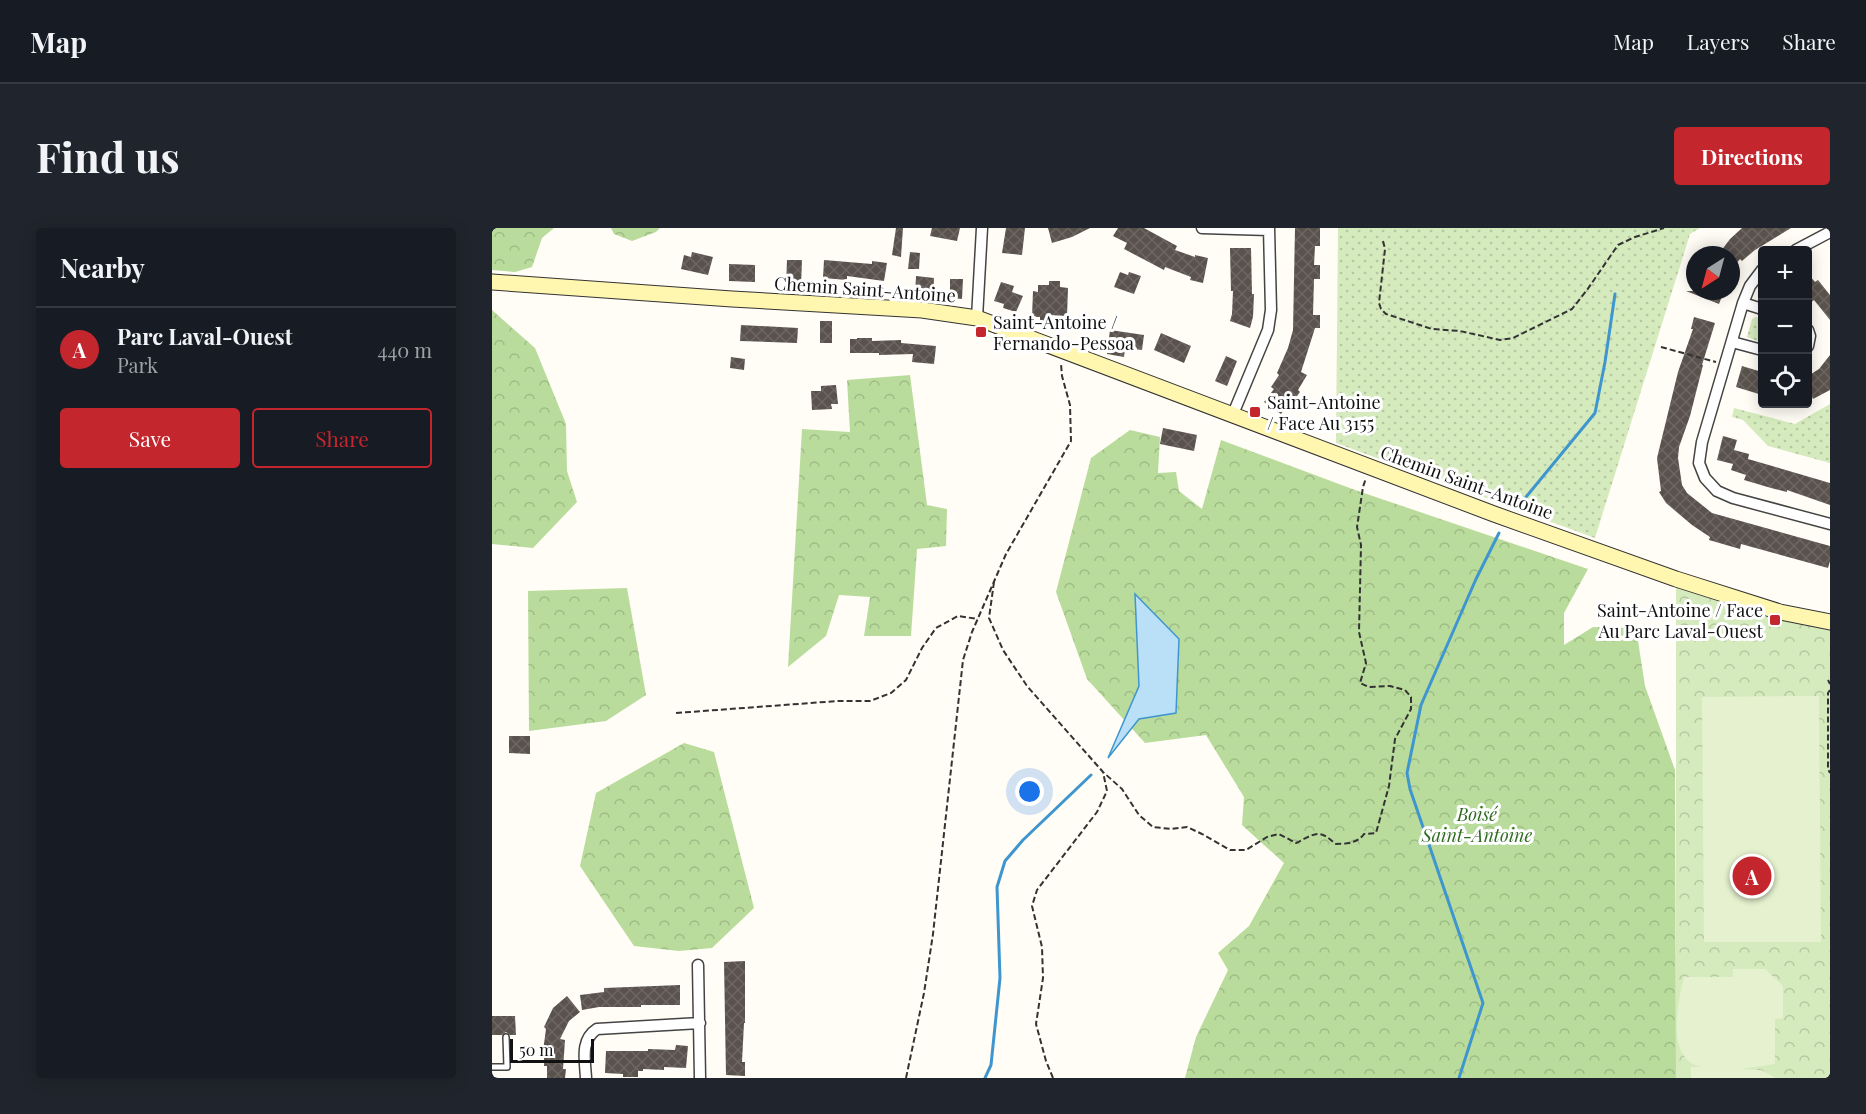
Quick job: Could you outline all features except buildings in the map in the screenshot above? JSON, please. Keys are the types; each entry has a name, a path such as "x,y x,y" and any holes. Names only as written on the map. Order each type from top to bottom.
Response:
{"street":[{"path":"977,318 982,228"},
{"path":"1202,228 1269,229 1271,310 1268,330 1233,414"},
{"path":"1804,246 1830,232"},
{"path":"1758,275 1750,286 1743,303 1702,442 1699,463 1705,478 1717,491 1733,498 1830,524"},
{"name":"Chemin Saint-Antoine","path":"492,282 922,310 977,318 1494,514 1676,579 1780,612 1830,622"},
{"path":"1743,303 1758,308"},
{"path":"1732,342 1758,349"},
{"path":"699,965 700,1078"},
{"path":"586,1078 585,1042 597,1029 700,1023"}],"lane":[{"path":"492,1067 507,1067 506,1037"}],"path":[{"path":"1383,240 1385,249 1379,303 1386,314 1432,329 1460,331 1500,340 1525,334 1534,327 1572,309 1618,245 1664,228"},
{"path":"1661,347 1724,364"},
{"path":"906,1078 924,993 933,934 963,660 1006,554 1071,441 1070,405 1062,376 1060,349"},
{"path":"994,582 989,618 1002,650 1027,686 1103,772 1122,789 1139,815 1153,827 1171,829 1187,827 1230,850 1246,850 1267,837 1279,834 1296,843 1314,833 1326,835 1335,844 1347,844 1361,839 1364,834 1376,833 1389,786 1395,739 1412,709 1411,697 1405,690 1390,686 1369,687 1360,683 1366,663 1359,632 1361,545 1357,527 1363,487 1371,467"},
{"path":"676,713 838,701 870,701 891,693 906,680 922,648 936,628 958,616 978,619"},
{"path":"1828,680 1830,684"},
{"path":"1830,690 1827,693 1828,769 1830,772"},
{"path":"1053,1078 1036,1024 1043,978 1042,947 1032,906 1037,890 1097,813 1107,791 1103,772"}],"green space":[{"path":"492,228 554,228 542,238 532,267 515,272 492,270"},
{"path":"611,228 660,228 656,232 632,241 614,234"},
{"path":"1338,228 1700,228 1690,234 1595,538 1336,443"},
{"path":"492,310 535,348 566,424 567,471 577,502 533,548 492,544"},
{"path":"1758,318 1758,341 1747,337 1752,319"},
{"path":"910,375 927,505 947,509 946,546 917,549 911,636 864,636 870,597 839,595 826,636 788,667 802,429 850,432 847,380"},
{"path":"1830,404 1830,463 1768,446 1743,420 1732,417 1734,408 1795,424"},
{"name":"Boisé Saint-Antoine","path":"1130,430 1160,437 1158,473 1176,472 1179,491 1202,509 1221,440 1355,490 1588,569 1564,613 1564,645 1593,627 1636,628 1645,686 1675,770 1676,1078 1185,1078 1196,1037 1228,970 1218,953 1249,926 1284,863 1242,825 1244,797 1206,735 1145,743 1087,679 1056,592 1091,458"},
{"path":"1676,579 1830,622 1830,1078 1676,1078"},
{"path":"627,588 646,695 606,721 529,731 528,591"},
{"path":"1819,696 1821,942 1704,942 1702,697"},
{"path":"684,743 714,752 754,908 712,948 679,951 634,946 580,866 596,793"},
{"path":"1733,969 1765,969 1783,986 1783,1018 1775,1019 1775,1064 1741,1069 1761,1070 1776,1078 1691,1078 1691,1067 1701,1067 1690,1062 1682,1053 1678,1042 1677,1015 1684,977 1733,977"}],"water":[{"path":"1135,594 1179,639 1176,713 1139,719 1108,758 1139,686"}],"waterway":[{"path":"1526,497 1595,413 1615,294"},
{"path":"1459,1078 1483,1003 1410,789 1407,773 1421,705 1476,579 1499,533"},
{"path":"985,1078 991,1065 1000,978 997,887 1005,861 1023,840 1091,775"}],"place":[{"name":"Saint-Antoine / Fernando-Pessoa","path":"981,332"},
{"name":"Saint-Antoine / Face Au 3155","path":"1255,412"},
{"name":"Saint-Antoine / Face Au Parc Laval-Ouest","path":"1775,620"},
{"name":"Parc Laval-Ouest","path":"1752,876"}]}
